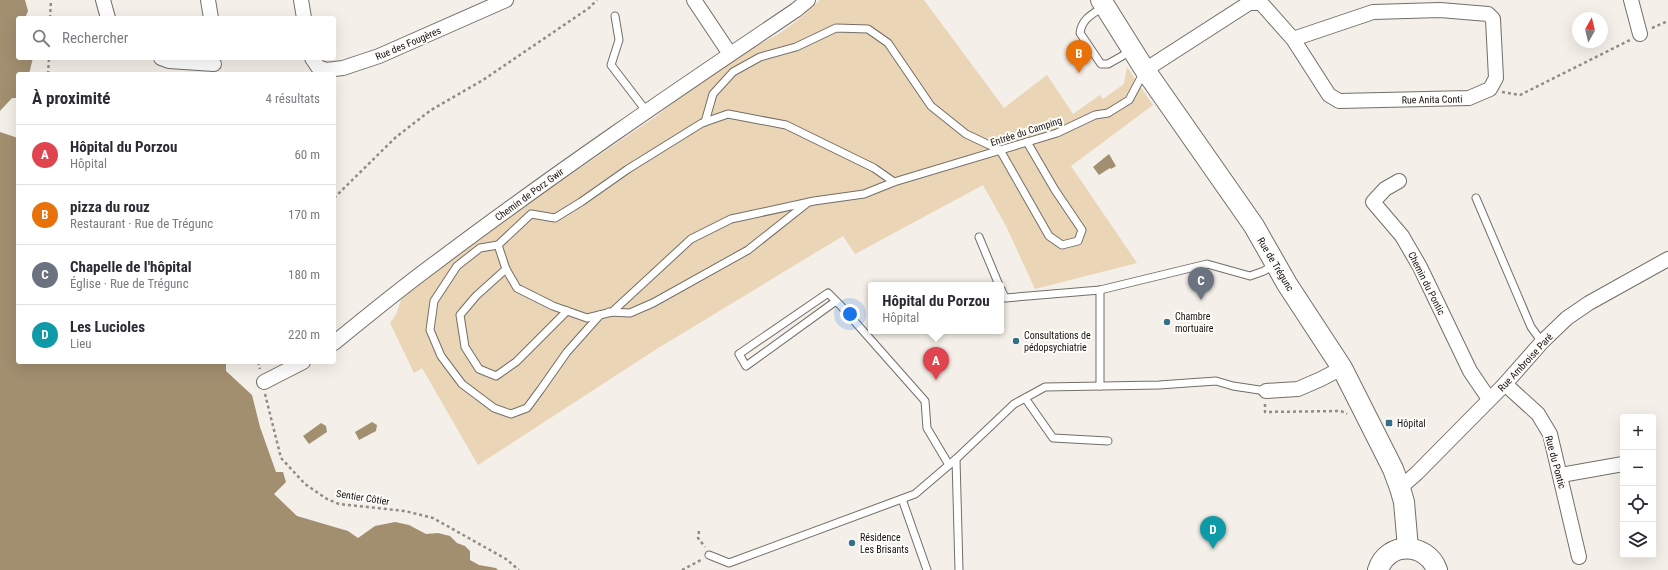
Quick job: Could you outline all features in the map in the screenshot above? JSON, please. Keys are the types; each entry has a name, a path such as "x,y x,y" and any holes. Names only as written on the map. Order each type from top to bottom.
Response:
{"main road":[{"name":"Rue de Trégunc","path":"1103,3 1145,70 1254,226 1275,264 1342,368 1393,469 1400,488 1404,502 1408,548"},
{"path":"1378,570 1383,559 1392,552 1408,548 1420,551 1429,556 1435,564 1437,570"}],"street":[{"path":"103,0 107,16"},
{"path":"208,0 211,16"},
{"path":"301,0 304,16"},
{"name":"Rue des Fougères","path":"313,60 318,67 326,70 343,68 379,56 506,0"},
{"path":"694,0 730,54"},
{"name":"Chemin de Porz Gwir","path":"336,341 434,264 577,160 796,10 808,0"},
{"path":"1631,0 1640,34"},
{"name":"Rue Anita Conti","path":"1145,70 1249,3 1260,3 1293,40 1329,94 1339,101 1469,98 1490,89"},
{"path":"1293,40 1373,12 1440,10 1488,14 1493,19 1496,78 1490,89"},
{"path":"165,60 214,65"},
{"name":"Chemin du Pontic","path":"1399,181 1385,189 1373,202 1402,236 1420,267 1470,371 1489,399"},
{"name":"Rue Ambroise Paré","path":"1400,488 1417,473 1504,384 1542,342 1567,318 1589,303 1668,259"},
{"path":"264,382 299,364"},
{"path":"1266,391 1298,389 1342,368"},
{"name":"Rue du Pontic","path":"1504,384 1538,414 1550,434 1579,557"},
{"path":"1560,475 1620,465"}],"lane":[{"path":"1103,3 1081,24 1080,33 1101,64 1108,64 1133,50"},
{"path":"615,16 619,40 611,66 647,112"},
{"path":"705,122 713,94 733,72 760,57 796,47 836,28 868,29 888,43 931,106 966,134 1000,150 1049,236 1062,245 1078,241 1082,230 1055,190 1027,142"},
{"name":"Entrée du Camping","path":"609,312 691,239 731,219 808,202 864,194 894,182 1057,133 1095,115 1108,113 1129,100 1145,70"},
{"path":"600,314 567,352 527,408 511,414 494,408 462,384 441,356 430,330 434,301 457,266 480,248 498,245 531,214 555,218 581,202 628,169 705,122 728,114 786,125 874,168 894,182"},
{"path":"1476,198 1531,327 1542,342"},
{"path":"498,245 506,268 517,288 567,311 587,318 609,312 630,313 653,303 748,250 808,202"},
{"path":"979,237 998,282"},
{"path":"1004,296 1005,298 1100,290 1207,264 1250,276 1264,271 1275,264"},
{"path":"506,268 476,296 460,315 465,347 479,369 496,376 516,362 567,311"},
{"path":"1100,290 1100,386"},
{"path":"836,301 746,366 739,354 828,293 836,301 925,401 927,428 949,465"},
{"path":"709,555 729,563 916,494 956,459 1014,404 1045,387 1159,385 1216,381 1233,386 1266,391"},
{"path":"1025,398 1053,438 1108,440"},
{"path":"956,459 959,570"},
{"path":"902,499 927,570"}],"path":[{"path":"50,0 50,16"},
{"path":"336,196 396,138 431,110 483,80 589,8 597,0"},
{"path":"1490,89 1520,95 1668,21"},
{"path":"48,72 49,60"},
{"name":"Sentier Côtier","path":"259,364 281,458 305,484 327,499 339,504 405,512 433,518 506,559 519,570"},
{"path":"1266,391 1265,412 1341,411 1349,415"}],"shaded area":[{"path":"0,0 25,0 28,11 26,16 16,16 16,60 32,60 30,72 16,72 16,98 12,98 0,111"},
{"path":"820,0 924,0 1004,108 1047,75 1073,114 1100,95 1103,99 1124,84 1127,67 1153,105 1071,166 1137,263 1035,289 1006,226 983,185 855,254 843,236 655,350 478,465 422,368 414,373 390,323 396,315 401,300 412,289 482,235 655,117 691,89 715,74 744,52 777,35 798,20"},
{"path":"0,132 16,137 16,364 226,364 226,371 252,395 260,427 276,472 283,472 286,482 274,494 297,516 348,531 358,538 375,526 395,522 409,525 426,534 438,533 450,536 457,543 465,546 470,551 470,560 479,565 496,568 498,570 0,570"},
{"path":"1109,154 1116,166 1099,175 1093,167"},
{"path":"372,422 377,425 376,431 359,440 355,432"},
{"path":"321,423 326,426 327,432 309,444 303,436"}],"place":[{"name":"pizza du rouz","path":"1079,73"},
{"name":"Chapelle de l'hôpital","path":"1201,300"},
{"name":"Chambre mortuaire","path":"1167,322"},
{"name":"Consultations de pédopsychiatrie","path":"1016,341"},
{"name":"Hôpital du Porzou","path":"936,380"},
{"name":"Hôpital","path":"1389,423"},
{"name":"Résidence Les Brisants","path":"852,543"},
{"name":"Les Lucioles","path":"1213,549"}]}
